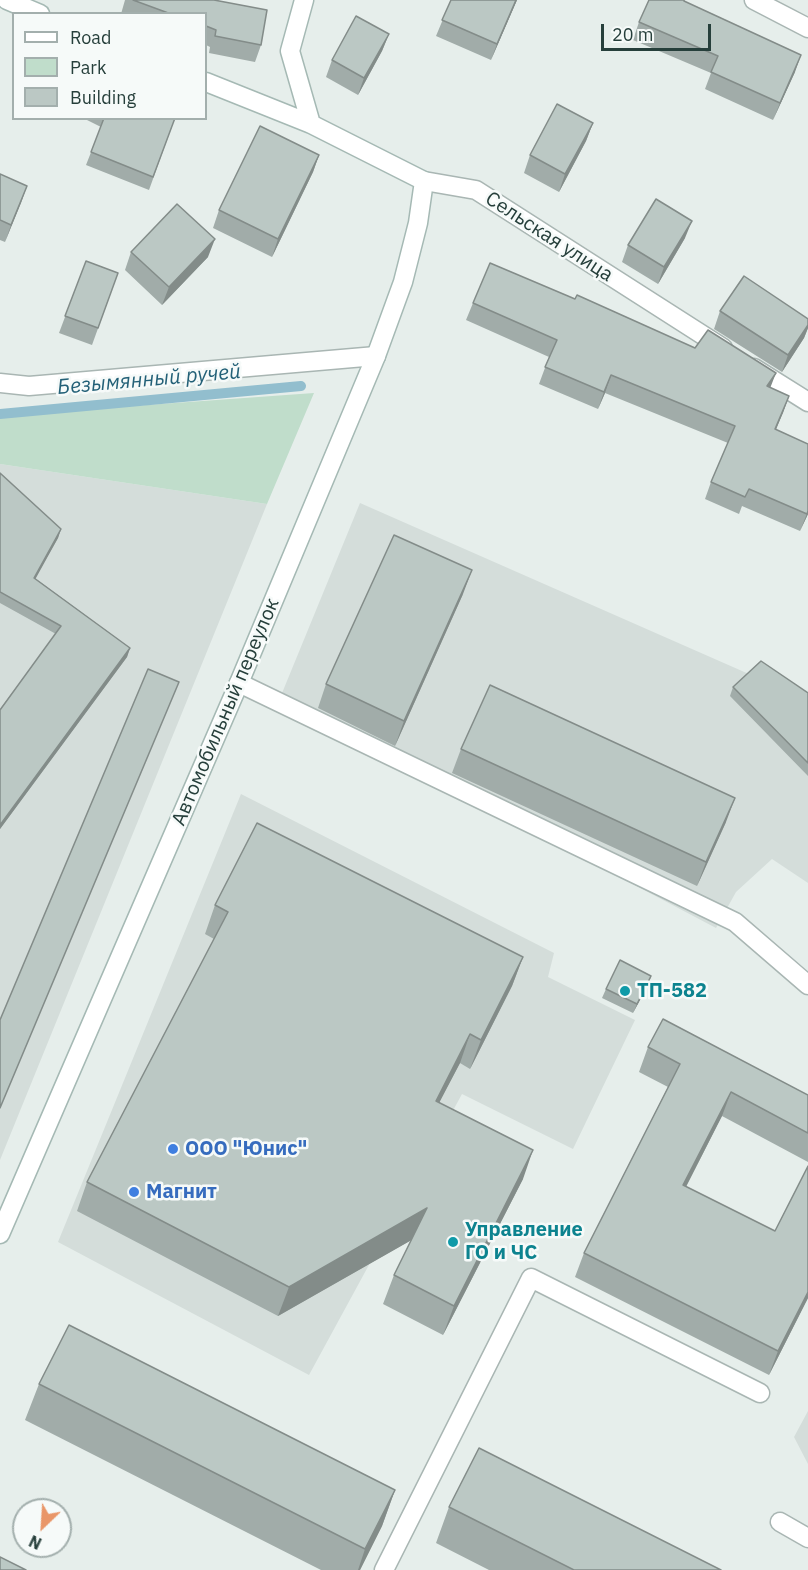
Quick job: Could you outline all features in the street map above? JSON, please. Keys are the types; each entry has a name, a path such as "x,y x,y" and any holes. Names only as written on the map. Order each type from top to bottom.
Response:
{"street":[{"path":"7,0 35,12"},
{"path":"304,0 290,51 311,124"},
{"path":"754,0 808,28"},
{"name":"Сельская улица","path":"207,82 311,124 424,181 476,190 808,402"},
{"name":"Автомобильный переулок","path":"0,1234 239,683 376,356 404,282 418,223 424,181"},
{"path":"0,383 30,386 376,356"},
{"path":"239,683 735,922 808,985"},
{"path":"388,1569 531,1278 760,1393"},
{"path":"780,1522 808,1538"}],"shaded area":[{"path":"0,464 267,504 0,1160"},
{"path":"360,503 808,700 808,883 772,859 736,892 716,928 280,698"},
{"path":"241,794 554,953 548,977 635,1020 573,1149 462,1094 309,1375 58,1242"},
{"path":"808,1411 808,1464 794,1437"}],"green space":[{"path":"314,393 267,504 0,464 0,414"}],"building":[{"path":"133,0 214,0 267,10 261,45 215,36 216,30 207,26 207,12 166,12"},
{"path":"451,0 516,0 497,44 442,20"},
{"path":"649,0 684,0 801,55 780,103 711,72 718,56 639,22"},
{"path":"356,16 389,34 364,78 332,60"},
{"path":"557,104 593,123 565,174 530,155"},
{"path":"103,120 174,120 153,177 91,152"},
{"path":"260,126 319,155 278,239 219,210"},
{"path":"0,174 27,186 11,225 0,220"},
{"path":"656,199 692,221 664,267 628,245"},
{"path":"177,204 215,239 169,287 131,252"},
{"path":"86,261 118,273 98,328 65,316"},
{"path":"490,263 575,299 577,295 695,348 708,330 776,373 767,386 789,396 775,429 808,444 807,514 749,489 745,497 711,482 735,426 611,375 604,392 545,367 557,340 473,303"},
{"path":"744,276 808,319 808,325 788,355 720,311"},
{"path":"0,473 61,529 34,578 130,648 0,825 0,710 61,626 0,592"},
{"path":"394,535 472,570 404,721 326,684"},
{"path":"761,661 808,693 808,763 733,687"},
{"path":"148,669 179,682 0,1108 0,1020"},
{"path":"490,685 735,798 706,862 461,749"},
{"path":"257,823 523,957 481,1040 470,1034 436,1101 533,1150 454,1306 394,1275 427,1208 289,1287 87,1182 228,912 215,905"},
{"name":"ТП-582","path":"620,960 651,976 637,1004 606,989"},
{"path":"663,1019 808,1095 808,1133 731,1092 683,1185 775,1231 808,1166 808,1292 778,1351 584,1253 680,1064 648,1047"},
{"path":"69,1325 395,1490 365,1549 39,1384"},
{"path":"479,1448 721,1570 574,1570 449,1507"},
{"path":"0,1557 26,1570 0,1570"}],"waterway":[{"name":"Безымянный ручей","path":"0,414 301,386"}],"place":[{"name":"ТП-582","path":"625,991"},
{"name":"ООО \"Юнис\"","path":"173,1149"},
{"name":"Магнит","path":"134,1192"},
{"name":"Управление ГО и ЧС","path":"453,1242"}]}
